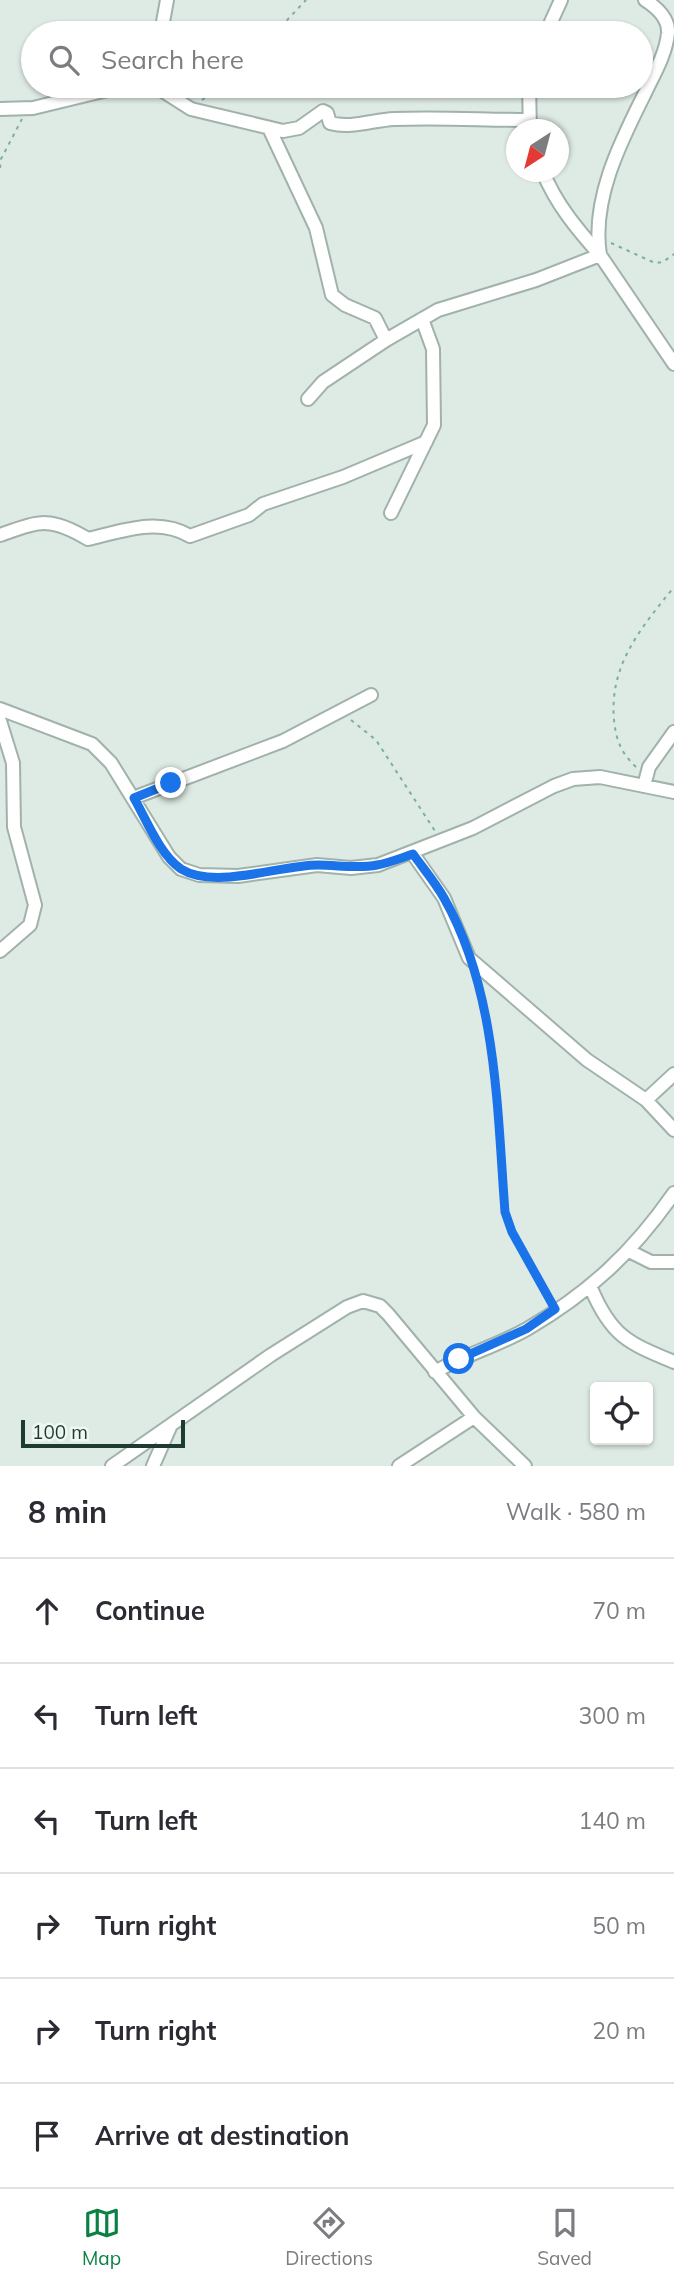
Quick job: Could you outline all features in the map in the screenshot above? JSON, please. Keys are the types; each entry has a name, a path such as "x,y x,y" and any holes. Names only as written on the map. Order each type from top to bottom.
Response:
{"street":[{"path":"163,21 167,0"},
{"path":"551,21 561,0"},
{"path":"645,0 659,8 671,30 653,76"},
{"path":"0,109 33,108 74,98"},
{"path":"174,98 191,109 284,131 299,128 323,111 331,122 341,126 386,119 434,118 506,123"},
{"path":"529,98 530,119"},
{"path":"600,255 597,237 605,189 623,138 643,98"},
{"path":"269,128 316,228 332,295 345,305 375,318 386,340"},
{"path":"548,182 571,222 600,255 674,364"},
{"path":"308,398 323,382 386,340 438,310 536,280 600,255"},
{"path":"391,513 434,425 433,349 422,319"},
{"path":"0,535 49,521 63,524 88,539 159,526 174,527 190,536 249,515 263,504 343,477 426,442"},
{"path":"134,798 283,741 371,695"},
{"path":"0,709 92,744 111,762 169,857 181,869 199,875 238,876 317,865 351,868 378,865 413,854 439,839 473,828 573,779 600,777 645,782 674,792"},
{"path":"0,721 13,763 14,827 35,905 30,925 0,951"},
{"path":"645,782 649,767 674,732"},
{"path":"413,854 444,898 469,958 587,1059 646,1100 674,1129"},
{"path":"646,1100 674,1074"},
{"path":"435,1372 526,1329 591,1288 629,1251 674,1193"},
{"path":"629,1251 651,1262 674,1262"},
{"path":"591,1288 603,1317 621,1336 674,1362"},
{"path":"112,1466 271,1355 346,1307 363,1301 380,1306 388,1314 474,1417 525,1466"},
{"path":"399,1466 474,1417"},
{"path":"153,1466 170,1427"}],"path":[{"path":"286,21 306,0"},
{"path":"191,109 205,98"},
{"path":"0,168 1,159 20,122 33,108"},
{"path":"597,237 655,263 663,262 674,254"},
{"path":"645,782 616,740 612,700 618,667 640,629 674,587"},
{"path":"333,714 362,726 376,740 439,839"},
{"path":"469,958 491,1036 505,1212 512,1232 555,1309"}],"route":[{"path":"171,783 134,798 169,857 181,869 199,875 238,876 317,865 351,868 378,865 413,854 444,898 469,958 491,1036 505,1212 512,1232 555,1309 526,1329 459,1359"}]}
